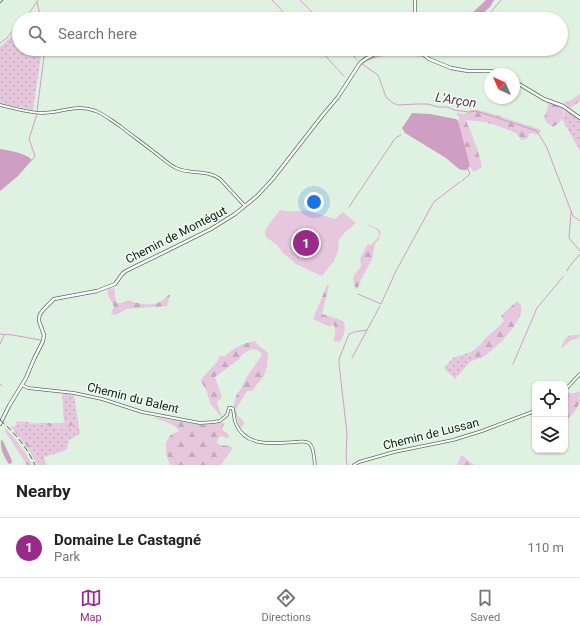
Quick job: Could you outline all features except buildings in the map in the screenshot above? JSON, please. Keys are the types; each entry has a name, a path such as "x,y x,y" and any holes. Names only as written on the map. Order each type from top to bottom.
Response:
{"street":[{"path":"415,0 415,12"},
{"name":"Chemin de Montégut","path":"0,424 22,385 44,338 39,320 40,314 52,301 58,298 87,293 110,286 114,284 122,273 211,229 235,214 257,196 272,180 338,97 360,63 370,56"},
{"path":"426,56 451,68 463,71 484,71"},
{"path":"520,85 544,99 563,106 580,118"},
{"path":"0,105 30,112 42,113 77,108 87,108 97,111 174,167 183,171 216,176 245,206"},
{"path":"568,387 580,374"},
{"name":"Chemin du Balent","path":"22,385 28,388 88,396 142,412 200,423 220,421 227,415 229,408 231,408 233,409 236,424 239,430 249,439 253,441 270,443 306,442 312,447 315,465"},
{"name":"Chemin de Lussan","path":"354,465 359,462 394,452 453,440 532,412"}],"green space":[{"path":"12,35 12,56 41,56 33,110 0,103 0,47"},
{"path":"580,94 580,101 570,108 563,102 570,101"},
{"path":"547,102 559,105 563,108 562,119 553,127 547,123 544,118 548,107"},
{"path":"471,110 490,113 539,129 541,131 537,135 531,133 529,134 528,138 522,140 516,133 504,128 485,122 466,120 478,151 482,167 474,172 469,166 458,121 460,117 457,114 464,114"},
{"path":"566,110 580,120 580,151 562,119 564,111"},
{"path":"280,210 311,212 335,219 343,212 356,223 345,232 338,241 339,248 334,261 322,276 296,264 284,254 276,244 266,237 265,230"},
{"path":"368,224 379,229 381,232 379,239 375,244 372,259 358,288 356,289 353,278 361,266 360,259 367,245 371,245 379,234 374,228 367,225"},
{"path":"327,285 329,286 322,314 343,321 345,329 340,342 333,341 335,330 333,324 330,327 313,319"},
{"path":"113,288 115,290 117,303 122,303 128,300 144,304 155,304 160,302 168,295 170,296 167,306 126,309 113,315 111,313 114,307 109,297 108,289"},
{"path":"517,301 521,305 521,312 513,327 493,350 481,358 474,360 468,353 477,348 504,321 501,316"},
{"path":"580,334 579,338 570,341 561,348 568,336"},
{"path":"253,341 265,350 268,354 268,359 266,371 263,377 252,391 247,391 236,409 237,416 243,420 244,424 241,428 234,408 236,396 262,355 261,353 257,350 251,349 215,377 222,397 217,402 222,417 210,403 207,392 201,381 217,362 220,356 225,356 245,343"},
{"path":"468,353 474,360 469,363 455,379 444,368 453,358"},
{"path":"580,391 580,396 578,398 580,403 568,419 568,392 575,393"},
{"path":"62,394 74,395 80,434 69,440 67,449 44,457 47,465 40,465 32,450 14,426 18,424 31,423 63,428 77,423 76,421 64,422"},
{"path":"154,417 201,425 223,423 222,429 229,436 228,438 221,436 217,440 217,443 233,448 221,465 170,465 166,449 167,440 179,431 175,426"},
{"path":"76,421 77,423 63,428 32,423 17,424 15,422 60,423"},
{"path":"11,427 16,428 24,437 40,465 37,465 28,448"},
{"path":"5,428 20,445 32,465 27,465 5,431"},
{"path":"461,456 463,456 474,465 457,465"}],"shaded area":[{"path":"486,0 494,0 485,12 473,12"},
{"path":"412,113 430,114 456,119 458,121 469,162 468,169 459,169 446,158 405,133 402,128"},
{"path":"0,149 21,154 32,160 18,176 0,191"},
{"path":"1,440 3,441 12,461 11,464 8,463 4,455"}],"waterway":[{"name":"L'Arçon","path":"30,12 38,0"},
{"path":"272,0 283,12"},
{"name":"L'Arçon","path":"300,0 312,12"},
{"path":"491,12 501,0"},
{"path":"37,2 39,12"},
{"name":"L'Arçon","path":"0,43 12,32"},
{"path":"37,111 44,56"},
{"path":"325,56 344,76"},
{"name":"L'Arçon","path":"354,56 357,60"},
{"name":"L'Arçon","path":"380,56 362,64 378,75 386,97 393,103 398,105 428,104 438,107 447,107 454,110 469,112 476,111 537,131 547,148 573,216 580,221"},
{"path":"32,160 35,156 29,139 37,114"},
{"path":"349,207 394,140 401,135"},
{"path":"462,181 470,174 468,169"},
{"path":"358,294 381,304 396,271 432,205 460,182"},
{"path":"571,212 569,238 580,251"},
{"path":"567,271 580,254"},
{"path":"513,364 537,308 563,277"},
{"path":"352,358 380,306"},
{"path":"347,465 347,433 339,359 349,334 367,330"},
{"path":"0,334 40,340"},
{"path":"0,344 4,335"}],"railway":[{"path":"0,3 3,0"},
{"path":"0,420 20,441 35,465"}],"place":[{"name":"Domaine Le Castagné","path":"306,243"}]}
